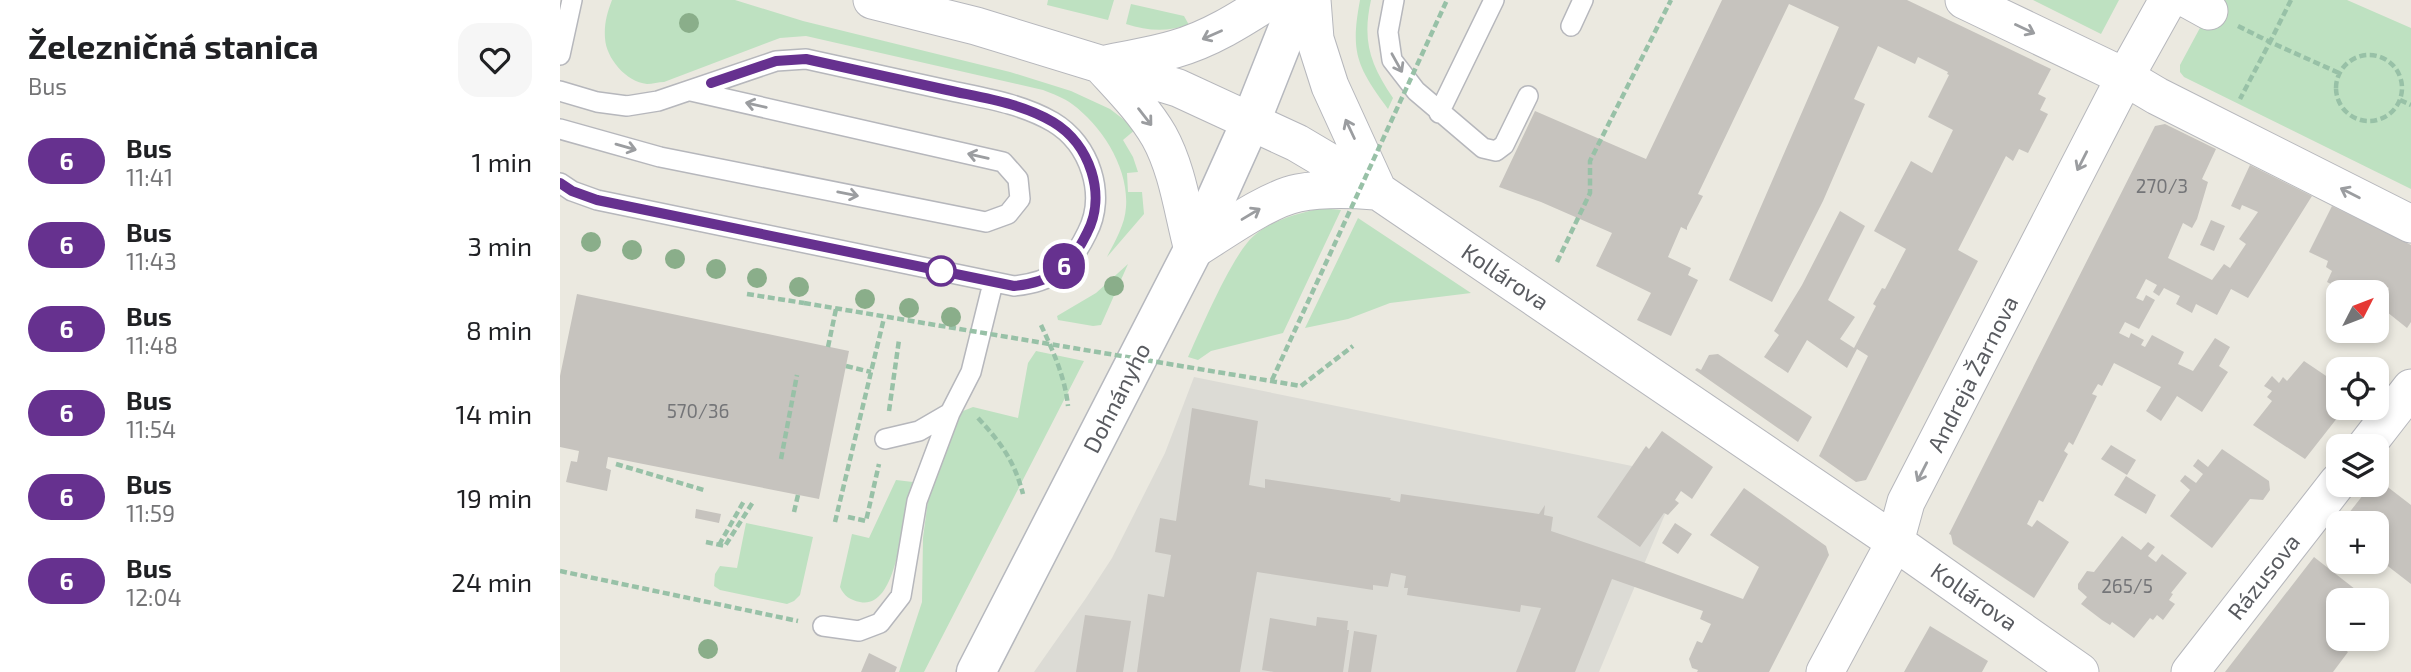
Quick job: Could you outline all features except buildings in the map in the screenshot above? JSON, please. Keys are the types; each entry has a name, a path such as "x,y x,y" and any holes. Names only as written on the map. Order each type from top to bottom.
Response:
{"street":[{"name":"Kollárova","path":"872,0 976,26 1178,88 1297,143 1378,191 1895,542 2080,672"},
{"path":"1271,0 1237,23 1209,36 1174,49 1101,65 1147,118 1159,137 1170,163 1193,250 1263,207 1296,193 1341,188 1378,191 1330,86 1315,39 1312,0"},
{"name":"Dohnányho","path":"976,672 1193,250 1251,121 1299,0"},
{"path":"1964,0 2132,65 2157,96 2411,224"},
{"name":"Andreja Žarnova","path":"1825,672 1895,542 1906,502 2168,0"},
{"path":"2375,434 2411,388"},
{"name":"Rázusova","path":"2190,672 2326,497"}],"lane":[{"path":"560,55 572,0"},
{"path":"1394,0 1388,32 1392,60 1416,91 1483,148 1496,151 1504,145 1528,96"},
{"path":"1439,113 1494,0"},
{"path":"1571,26 1583,0"},
{"path":"560,90 597,102 627,106 658,101 776,61 806,59 1022,107 1056,123 1080,146 1094,176 1097,198 1092,225 1078,251 1058,272 1038,284 1014,286 597,200 572,191 560,183"},
{"path":"560,129 660,156 986,222 1008,214 1020,199 1018,180 1003,162 690,91"},
{"path":"823,626 859,631 880,623 901,596 917,501 954,405 971,372 993,283"},
{"path":"885,439 919,431 954,405"}],"path":[{"path":"1272,380 1447,0"},
{"path":"1557,262 1590,193 1590,161 1671,0"},
{"path":"2235,109 2291,0"},
{"path":"2199,5 2270,42 2339,73"},
{"path":"2362,55 2382,57 2397,71 2402,80 2400,100 2386,117 2366,121 2355,119 2340,105 2336,94 2339,73 2344,65 2362,55"},
{"path":"2400,100 2411,105"},
{"path":"747,293 1301,386 1353,346"},
{"path":"828,347 836,309"},
{"path":"835,522 884,317"},
{"path":"1041,325 1055,355 1068,406"},
{"path":"846,366 871,372"},
{"path":"781,459 797,375"},
{"path":"954,405 996,437 1016,468 1023,494"},
{"path":"616,464 704,490"},
{"path":"794,512 798,495"},
{"path":"719,545 744,500"},
{"path":"706,542 725,547 752,502"},
{"path":"560,571 823,626"}],"shaded area":[{"path":"1194,377 1681,476 1599,672 1034,672 1112,558 1165,453"}],"green space":[{"path":"612,0 735,0 803,21 1010,72 1071,91 1110,109 1136,129 1123,140 1138,172 1127,173 1128,192 1142,192 1144,214 1107,257 1124,220 1126,207 1126,192 1118,163 1094,124 1072,104 1051,93 806,36 780,38 664,82 647,84 632,79 618,68 606,46 605,28"},
{"path":"1048,0 1114,0 1108,20 1047,5"},
{"path":"1360,0 1371,0 1368,40 1374,63 1393,98 1388,109 1369,82 1359,59 1356,33"},
{"path":"2033,0 2119,0 2101,34"},
{"path":"2215,0 2347,0 2411,28 2411,189 2184,77 2180,72 2180,65"},
{"path":"1131,4 1184,16 1189,25 1157,30 1126,24"},
{"path":"1321,208 1341,210 1283,333 1211,351 1198,360 1188,357 1219,291 1247,243 1263,229 1279,221"},
{"path":"1358,218 1471,293 1390,303 1348,319 1305,328"},
{"path":"1128,264 1101,325 1058,320 1057,316 1096,293"},
{"path":"1036,351 1084,361 924,672 899,672 922,602 923,538 928,500 957,418 963,411 973,407 1018,418 1028,363"},
{"path":"896,480 913,482 893,571 880,595 871,601 853,600 845,595 840,587 852,534 869,538"},
{"path":"746,523 813,537 800,595 794,601 787,604 720,590 714,586 715,574 720,566 737,568"}],"bus line":[{"name":"6","path":"560,183 572,191 597,200 1014,286 1038,284 1058,272 1078,251 1092,225 1097,198 1094,176 1080,146 1056,123 1022,107 806,59 776,61 711,83"}]}
